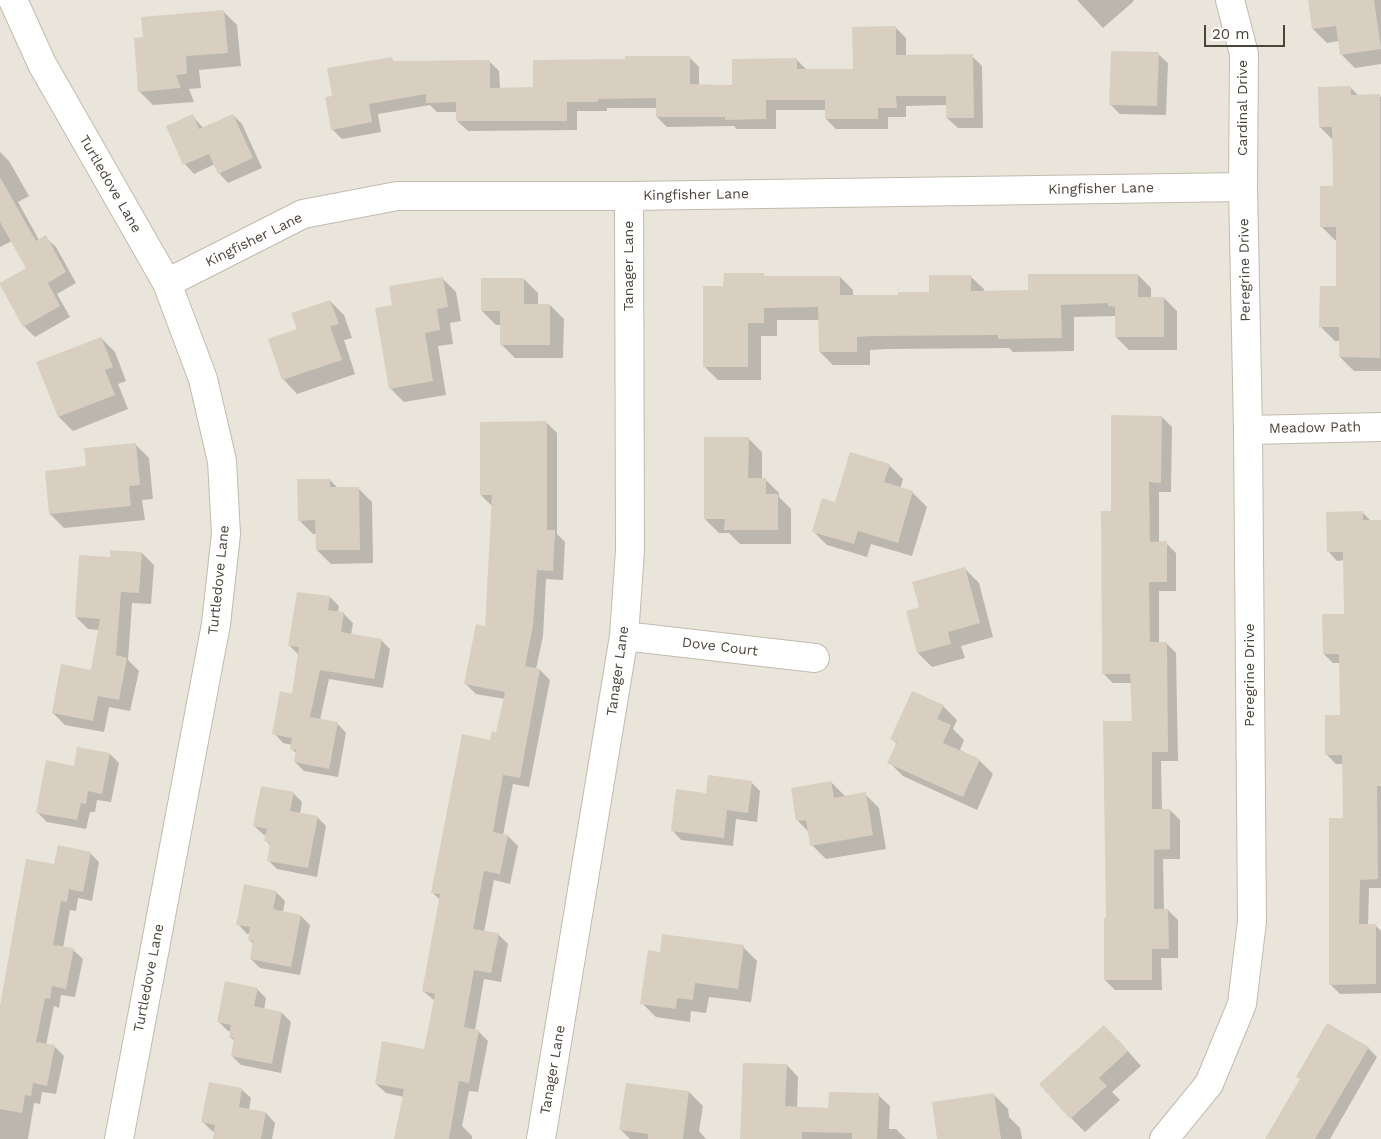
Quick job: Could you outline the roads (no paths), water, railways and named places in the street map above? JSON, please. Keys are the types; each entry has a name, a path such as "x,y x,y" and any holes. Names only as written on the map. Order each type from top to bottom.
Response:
{"street":[{"name":"Turtledove Lane","path":"13,0 42,64 167,283 203,379 222,461 226,534 216,624 119,1139"},
{"name":"Cardinal Drive","path":"1230,0 1244,54 1243,187"},
{"name":"Kingfisher Lane","path":"167,283 303,214 397,196 628,196 1243,187"},
{"name":"Peregrine Drive","path":"1164,1139 1209,1084 1242,1004 1252,921 1248,430 1243,187"},
{"name":"Tanager Lane","path":"541,1139 624,636 630,550 628,196"},
{"name":"Meadow Path","path":"1248,430 1381,427"},
{"name":"Dove Court","path":"624,636 815,658"}]}
